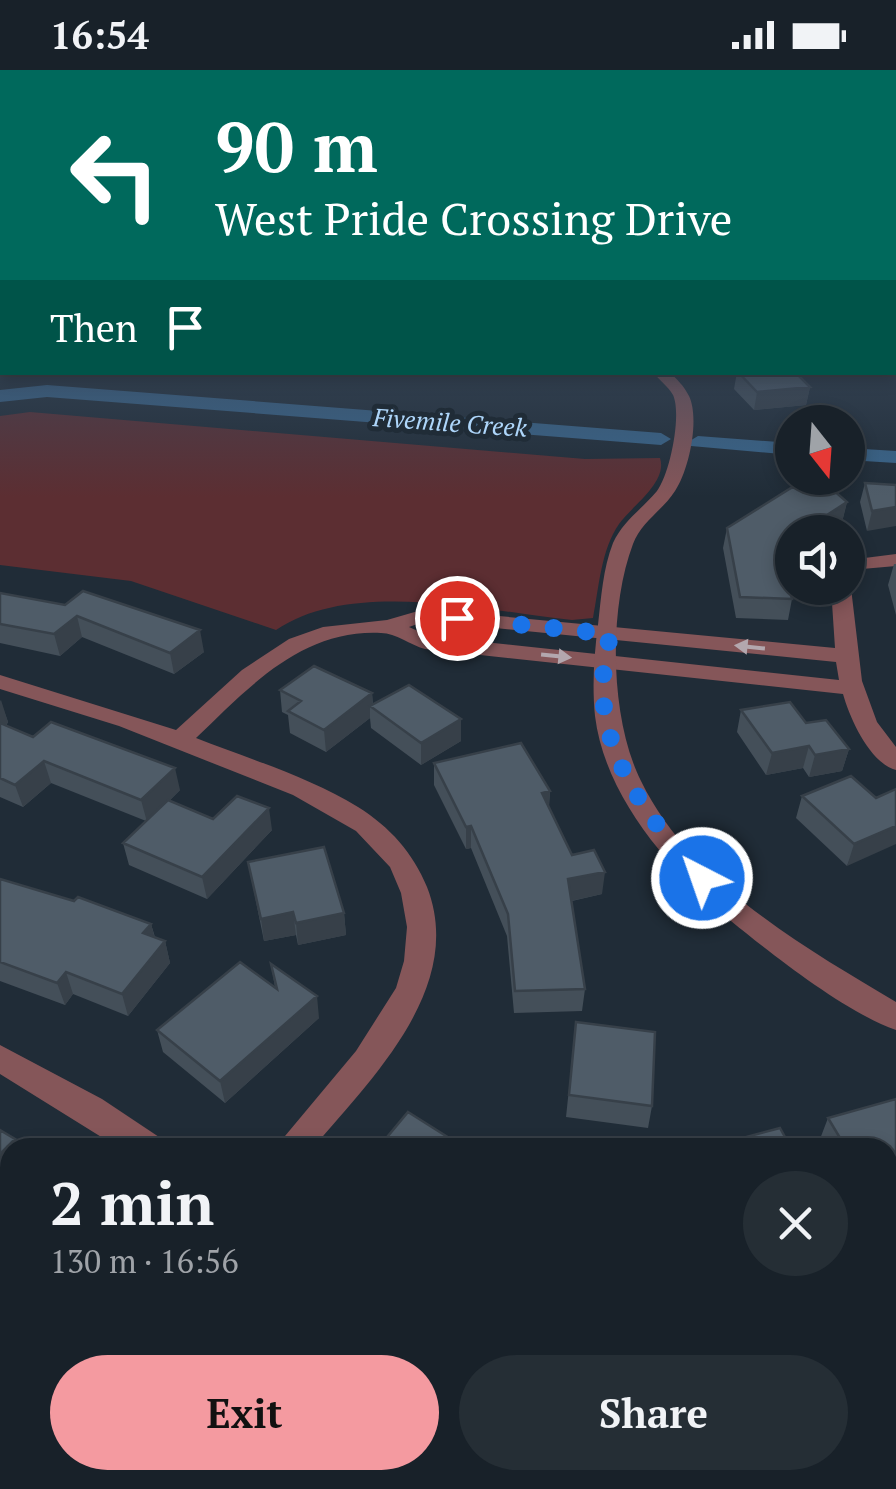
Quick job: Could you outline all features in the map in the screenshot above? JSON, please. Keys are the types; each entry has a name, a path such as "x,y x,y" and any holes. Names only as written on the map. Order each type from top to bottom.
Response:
{"street":[{"path":"663,375 677,389 683,404 676,468 666,492 626,536 602,696 619,759 647,811 679,853 742,914 788,950 896,1017"},
{"path":"865,566 896,560"},
{"path":"842,605 849,688 858,714 896,762"},
{"path":"180,740 271,656 328,629 389,626 425,615 847,656"},
{"path":"389,626 425,642 849,688"},
{"path":"0,682 180,740 352,814 381,837 400,861 416,893 422,923 420,959 406,1002 376,1048 300,1138"},
{"path":"0,1058 90,1108 133,1138"}],"shaded area":[{"path":"30,412 585,459 660,458 661,467 654,485 619,524 608,545 593,618 572,620 460,605 380,602 342,605 307,614 276,630 131,581 0,565 0,416"}],"building":[{"path":"741,375 798,375 810,387 757,392"},
{"path":"865,483 896,485 896,507 872,511"},
{"path":"780,495 839,495 847,502 827,515 775,515 775,598 740,597 727,528"},
{"path":"83,591 200,630 170,653 77,616 54,634 0,624 0,593 65,605"},
{"path":"314,666 372,693 324,730 288,711 301,701 280,690"},
{"path":"409,685 461,719 421,743 370,706"},
{"path":"790,702 806,723 826,720 849,749 815,755 809,746 772,753 741,710"},
{"path":"51,722 175,768 141,800 44,761 15,785 0,778 0,723 33,737"},
{"path":"521,743 550,791 542,793 572,855 594,850 605,872 568,879 585,989 515,991 508,914 471,826 466,827 434,763"},
{"path":"851,776 876,798 896,789 896,826 854,844 802,796"},
{"path":"237,796 269,808 202,877 123,843 168,800 213,819"},
{"path":"324,847 344,913 296,923 293,912 261,919 248,862"},
{"path":"0,879 74,901 78,897 151,924 143,933 165,941 122,994 66,972 57,983 0,962"},
{"path":"240,962 277,989 271,964 317,996 220,1081 157,1030"},
{"path":"576,1022 655,1032 652,1106 569,1095"},
{"path":"896,1099 896,1138 840,1138 828,1118"},
{"path":"408,1112 449,1138 386,1138"},
{"path":"780,1128 786,1138 742,1138"}],"waterway":[{"name":"Fivemile Creek","path":"0,396 47,391 661,439"},
{"name":"Fivemile Creek","path":"698,442 775,448"},
{"name":"Fivemile Creek","path":"865,455 896,457"}],"route":[{"path":"457,618 610,634 602,696 619,759 647,811 702,878"}]}
